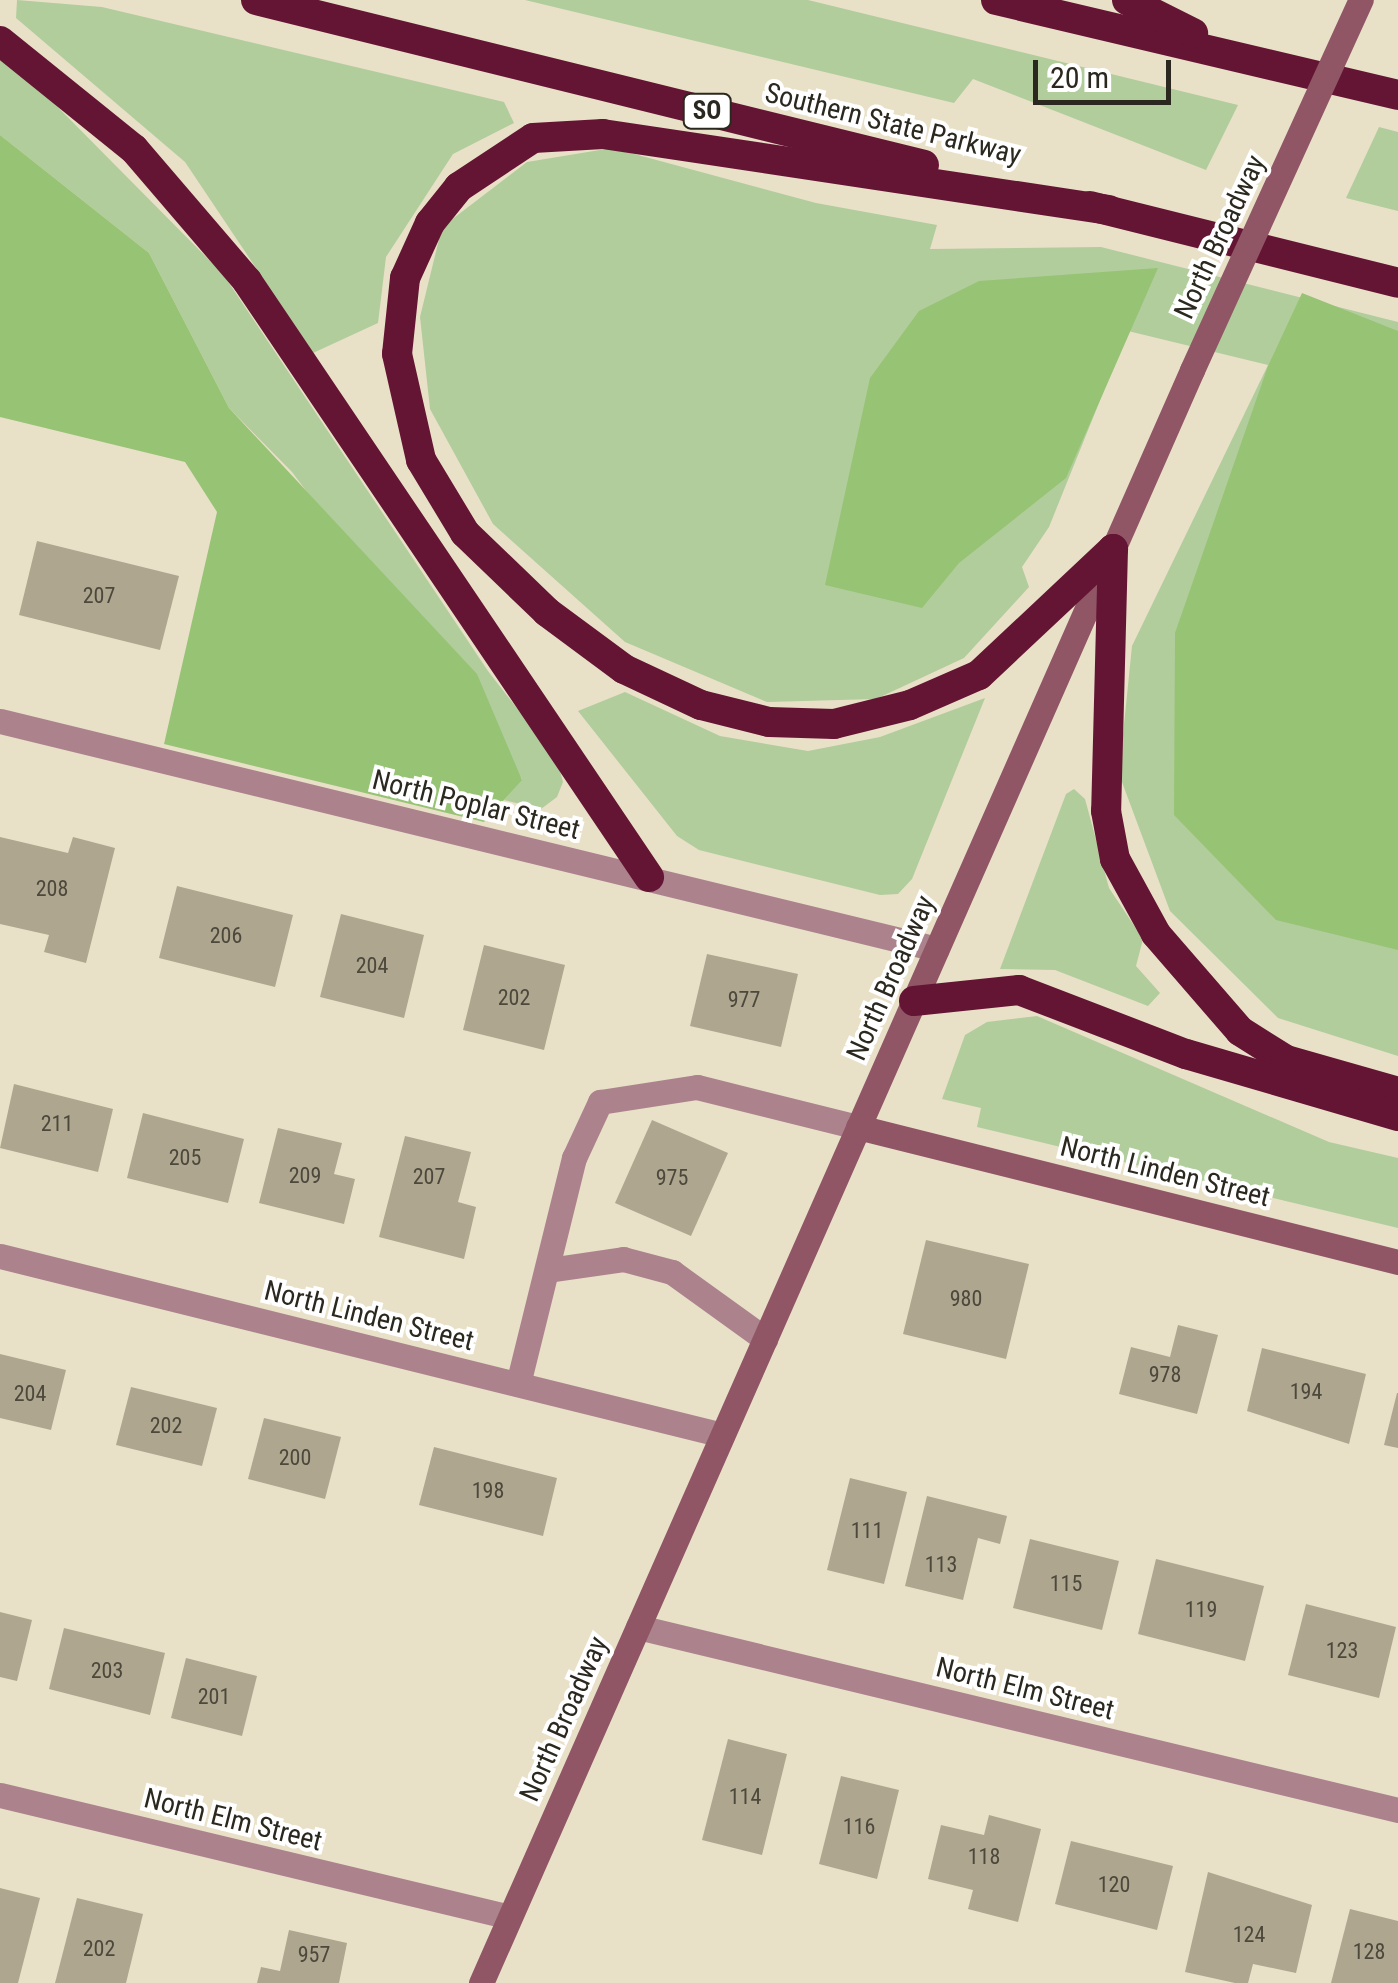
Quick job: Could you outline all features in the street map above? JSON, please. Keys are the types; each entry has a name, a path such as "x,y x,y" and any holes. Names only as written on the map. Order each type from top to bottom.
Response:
{"highway":[{"name":"Southern State Parkway","path":"256,0 1398,282"},
{"path":"996,0 1398,94"},
{"path":"1126,0 1241,57"},
{"path":"0,41 134,149 247,281 649,877"},
{"path":"1109,210 603,134 533,138 459,186 430,222 405,278 396,354 421,460 465,533 546,612 608,657 701,705 769,722 834,724 910,705 979,675 1113,549"},
{"path":"1113,549 1106,812 1115,859 1156,934 1240,1031 1286,1060 1398,1092"},
{"path":"914,1001 1020,990 1186,1054 1398,1116"}],"main road":[{"name":"North Broadway","path":"481,1983 1192,370 1362,0"},
{"name":"North Linden Street","path":"858,1127 1398,1262"}],"street":[{"name":"North Poplar Street","path":"0,721 937,949"},
{"path":"518,1384 588,1130 600,1102 697,1087 858,1127"},
{"name":"North Linden Street","path":"0,1256 722,1435"},
{"path":"548,1270 624,1259 672,1272 765,1339"},
{"name":"North Elm Street","path":"638,1627 1398,1810"},
{"name":"North Elm Street","path":"0,1795 510,1917"}],"green space":[{"path":"17,0 102,7 504,102 514,123 453,154 386,257 378,323 313,353 185,162 16,18"},
{"path":"525,0 808,0 1238,105 1206,170 973,79 954,103"},
{"path":"0,60 24,73 223,274 488,671 557,760 563,782 557,797 541,809 504,800 522,779 292,472 229,408 149,253 0,135"},
{"path":"1379,127 1398,132 1398,211 1346,198"},
{"path":"0,135 149,253 229,408 477,674 522,780 484,822 164,744 217,512 185,462 0,417"},
{"path":"612,148 816,203 937,225 930,249 1101,247 1398,322 1398,1056 1278,1018 1170,911 1119,774 1132,646 1268,365 1128,331 1049,527 1022,567 1029,587 964,658 876,699 767,702 625,642 493,524 430,409 420,317 442,227 527,162"},
{"path":"1158,268 1066,478 959,563 922,608 825,585 870,378 919,311 979,281"},
{"path":"1302,293 1398,331 1398,950 1276,920 1174,815 1175,633 1268,366"},
{"path":"625,692 720,736 808,751 880,737 985,698 912,879 898,894 880,895 699,850 677,836 578,711"},
{"path":"1074,789 1085,799 1109,888 1143,939 1136,966 1160,993 1148,1006 1055,970 1000,969 1066,794"},
{"path":"1037,1016 1329,1142 1398,1158 1398,1228 977,1127 981,1108 942,1099 965,1035 987,1022"}],"building":[{"path":"37,541 179,576 160,650 19,615"},
{"path":"0,837 68,853 73,837 115,848 86,963 44,952 49,935 0,924"},
{"path":"177,886 293,915 275,987 159,958"},
{"path":"341,914 424,935 404,1018 320,997"},
{"path":"484,945 565,965 544,1050 463,1030"},
{"path":"707,954 798,974 781,1047 690,1026"},
{"path":"14,1084 113,1109 98,1172 0,1148"},
{"path":"143,1113 244,1139 228,1203 127,1178"},
{"path":"652,1120 728,1153 691,1236 615,1203"},
{"path":"278,1128 342,1143 334,1174 355,1179 344,1224 259,1203"},
{"path":"405,1136 471,1152 458,1202 476,1207 464,1259 379,1237"},
{"path":"926,1240 1029,1264 1006,1359 903,1334"},
{"path":"1178,1325 1218,1335 1197,1414 1119,1394 1131,1347 1170,1357"},
{"path":"1262,1348 1366,1374 1349,1444 1247,1411"},
{"path":"0,1354 66,1370 51,1430 0,1418"},
{"path":"131,1387 217,1408 202,1466 116,1445"},
{"path":"1398,1393 1398,1448 1384,1445"},
{"path":"264,1418 341,1437 325,1499 248,1479"},
{"path":"434,1447 557,1478 543,1536 419,1505"},
{"path":"850,1478 907,1492 884,1584 827,1570"},
{"path":"927,1496 1007,1516 1000,1544 978,1538 963,1600 905,1586"},
{"path":"1030,1539 1119,1561 1102,1630 1013,1608"},
{"path":"1156,1559 1264,1586 1245,1661 1138,1634"},
{"path":"1306,1604 1396,1627 1379,1698 1288,1675"},
{"path":"0,1612 32,1620 17,1681 0,1677"},
{"path":"64,1628 165,1653 150,1715 49,1689"},
{"path":"186,1658 257,1676 242,1736 171,1718"},
{"path":"728,1739 787,1754 762,1855 702,1840"},
{"path":"841,1776 899,1790 877,1879 819,1864"},
{"path":"989,1815 1041,1829 1018,1922 968,1909 973,1890 928,1879 941,1825 984,1835"},
{"path":"1071,1841 1173,1866 1157,1930 1055,1904"},
{"path":"1208,1872 1312,1905 1296,1973 1253,1964 1248,1983 1235,1983 1185,1972"},
{"path":"0,1888 40,1898 18,1983 0,1983"},
{"path":"77,1898 143,1914 126,1983 55,1983"},
{"path":"1350,1909 1398,1921 1398,1983 1331,1983"},
{"path":"289,1930 347,1943 339,1983 257,1983 261,1967 280,1971"}]}
